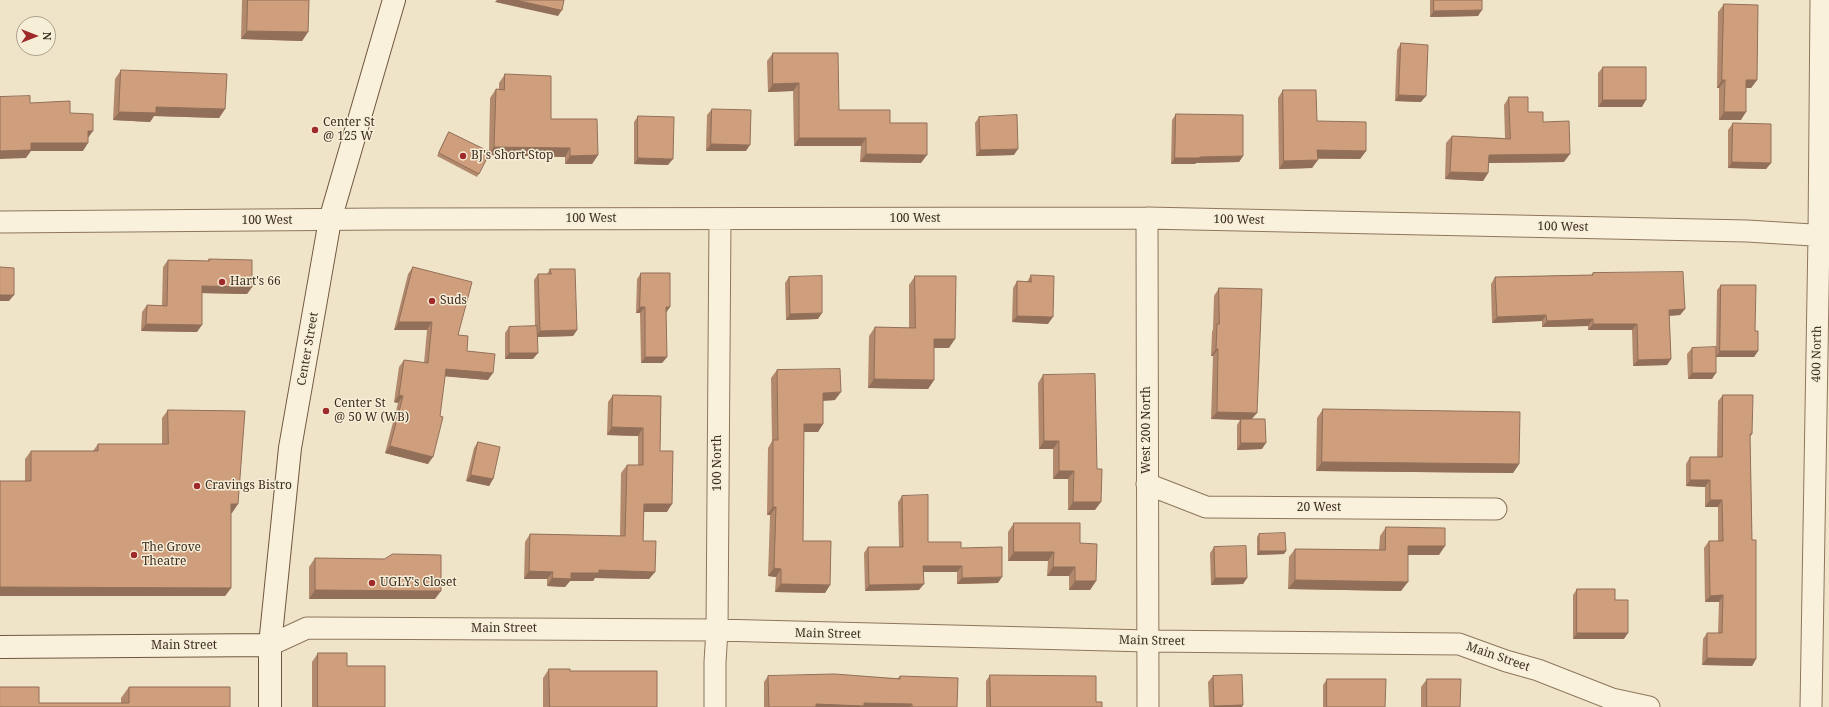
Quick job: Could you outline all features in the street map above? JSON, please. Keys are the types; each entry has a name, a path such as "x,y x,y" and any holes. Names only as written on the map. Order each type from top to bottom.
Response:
{"main road":[{"name":"Center Street","path":"270,707 270,645 290,448 330,220 394,0"},
{"name":"Main Street","path":"0,647 270,645"}],"street":[{"name":"400 North","path":"1811,707 1824,236 1821,0"},
{"name":"100 West","path":"0,222 1147,218 1748,231 1824,236"},
{"name":"West 200 North","path":"1147,218 1148,707"},
{"name":"100 North","path":"715,707 717,630 720,219"},
{"name":"20 West","path":"1147,484 1206,507 1496,509"},
{"name":"Main Street","path":"270,645 307,628 717,630 1148,642 1459,644 1506,661 1538,670 1612,699 1649,707"}],"building":[{"path":"248,0 309,0 308,32 247,31"},
{"path":"516,0 564,0 562,10"},
{"path":"1434,0 1482,0 1482,10 1434,11"},
{"path":"1724,4 1758,5 1757,80 1746,80 1746,112 1724,112 1725,80 1722,80"},
{"path":"1401,43 1428,45 1426,96 1399,95"},
{"path":"773,53 838,53 839,110 890,110 890,123 927,123 927,155 866,154 866,138 799,138 799,83 773,84"},
{"path":"1603,67 1646,67 1646,100 1603,100"},
{"path":"121,70 227,74 225,109 156,107 156,113 119,112"},
{"path":"505,74 551,76 551,119 597,119 598,155 570,156 570,148 494,147 496,89 504,90"},
{"path":"1283,90 1316,90 1317,121 1366,122 1366,151 1317,150 1318,160 1284,161"},
{"path":"30,96 30,103 70,101 70,113 93,114 93,131 88,131 88,143 31,143 31,150 0,151 0,97"},
{"path":"1509,97 1528,97 1528,112 1543,112 1543,122 1569,121 1570,154 1489,155 1488,173 1450,172 1452,136 1510,139"},
{"path":"712,109 751,110 750,145 711,144"},
{"path":"1176,114 1243,115 1243,156 1175,158"},
{"path":"1017,115 1018,149 980,150 979,117"},
{"path":"638,116 674,117 673,159 638,158"},
{"path":"1733,123 1771,124 1771,163 1732,162"},
{"path":"449,132 490,152 479,174 439,153"},
{"path":"209,259 252,260 252,287 202,286 202,325 146,324 147,305 167,306 168,260 209,261"},
{"path":"0,267 14,268 14,295 0,295"},
{"path":"413,267 472,282 458,335 468,336 467,351 495,354 493,373 446,369 440,416 443,417 433,457 390,446 403,396 399,395 404,360 428,363 432,322 399,322"},
{"path":"550,269 575,269 577,330 540,331 538,274 551,274"},
{"path":"1683,272 1685,309 1669,310 1671,359 1638,360 1637,324 1593,324 1593,319 1547,321 1546,315 1497,317 1495,277 1593,275 1593,273"},
{"path":"641,273 670,273 670,307 666,307 667,357 645,357 645,307 640,307"},
{"path":"1031,275 1054,276 1053,317 1017,316 1017,281 1031,282"},
{"path":"822,276 822,313 790,314 789,277"},
{"path":"915,276 956,276 955,339 934,339 934,380 874,379 875,327 915,328"},
{"path":"1721,285 1756,285 1755,331 1758,331 1758,351 1720,351"},
{"path":"1219,288 1262,289 1257,413 1217,412 1218,349 1216,349 1217,324 1219,324"},
{"path":"537,326 538,353 509,353 509,327"},
{"path":"1716,347 1716,373 1692,373 1692,348"},
{"path":"840,369 841,392 823,393 823,424 804,424 803,541 831,541 830,585 781,584 781,569 774,568 776,507 773,507 773,440 778,440 777,370"},
{"path":"1095,374 1097,469 1102,469 1101,502 1073,502 1074,471 1059,471 1059,441 1044,441 1043,375"},
{"path":"613,395 661,396 660,451 673,451 672,504 644,504 643,541 656,541 655,572 599,570 599,573 571,573 571,579 552,578 553,572 529,571 530,534 625,536 627,465 643,465 643,428 612,427"},
{"path":"1723,395 1753,395 1752,434 1750,434 1752,540 1756,540 1756,659 1707,658 1707,633 1722,633 1723,595 1710,596 1709,541 1723,541 1722,500 1710,500 1710,480 1690,480 1690,457 1722,457"},
{"path":"1323,409 1520,412 1519,464 1322,462"},
{"path":"168,410 245,411 238,504 231,504 231,588 0,587 0,481 31,481 31,451 98,451 98,444 168,444"},
{"path":"1241,419 1265,419 1266,443 1241,443"},
{"path":"478,442 500,447 493,479 471,475"},
{"path":"928,495 928,542 961,542 961,548 1002,547 1002,577 962,578 962,566 923,566 924,584 869,585 868,547 903,547 902,496"},
{"path":"1014,523 1080,523 1080,543 1097,544 1096,581 1075,581 1075,567 1053,567 1054,552 1014,552"},
{"path":"1386,527 1445,528 1445,546 1408,546 1408,582 1295,580 1295,549 1385,550"},
{"path":"1285,533 1286,551 1259,551 1259,534"},
{"path":"1246,546 1247,578 1215,578 1214,547"},
{"name":"UGLY's Closet","path":"393,554 441,555 441,591 315,590 315,558 384,559"},
{"path":"1577,589 1615,589 1615,600 1628,600 1628,633 1577,633"},
{"path":"318,653 347,653 347,666 385,666 385,707 318,707"},
{"path":"549,669 570,669 570,671 657,671 657,707 550,707"},
{"path":"835,674 900,679 900,676 958,678 957,707 912,707 912,704 864,703 864,706 816,704 816,707 769,707 768,676"},
{"path":"990,675 1096,676 1096,702 1102,702 1102,707 991,707"},
{"path":"1242,675 1243,705 1214,706 1213,676"},
{"path":"1327,679 1386,679 1385,707 1327,707"},
{"path":"1427,679 1461,679 1460,707 1427,707"},
{"path":"0,687 39,687 39,703 129,703 129,687 230,687 230,707 0,707"}],"place":[{"name":"Center St @ 125 W","path":"315,130"},
{"name":"BJ's Short Stop","path":"463,156"},
{"name":"Hart's 66","path":"222,282"},
{"name":"Suds","path":"432,301"},
{"name":"Center St @ 50 W (WB)","path":"326,411"},
{"name":"Cravings Bistro","path":"197,486"},
{"name":"The Grove Theatre","path":"134,555"},
{"name":"UGLY's Closet","path":"372,583"}]}
